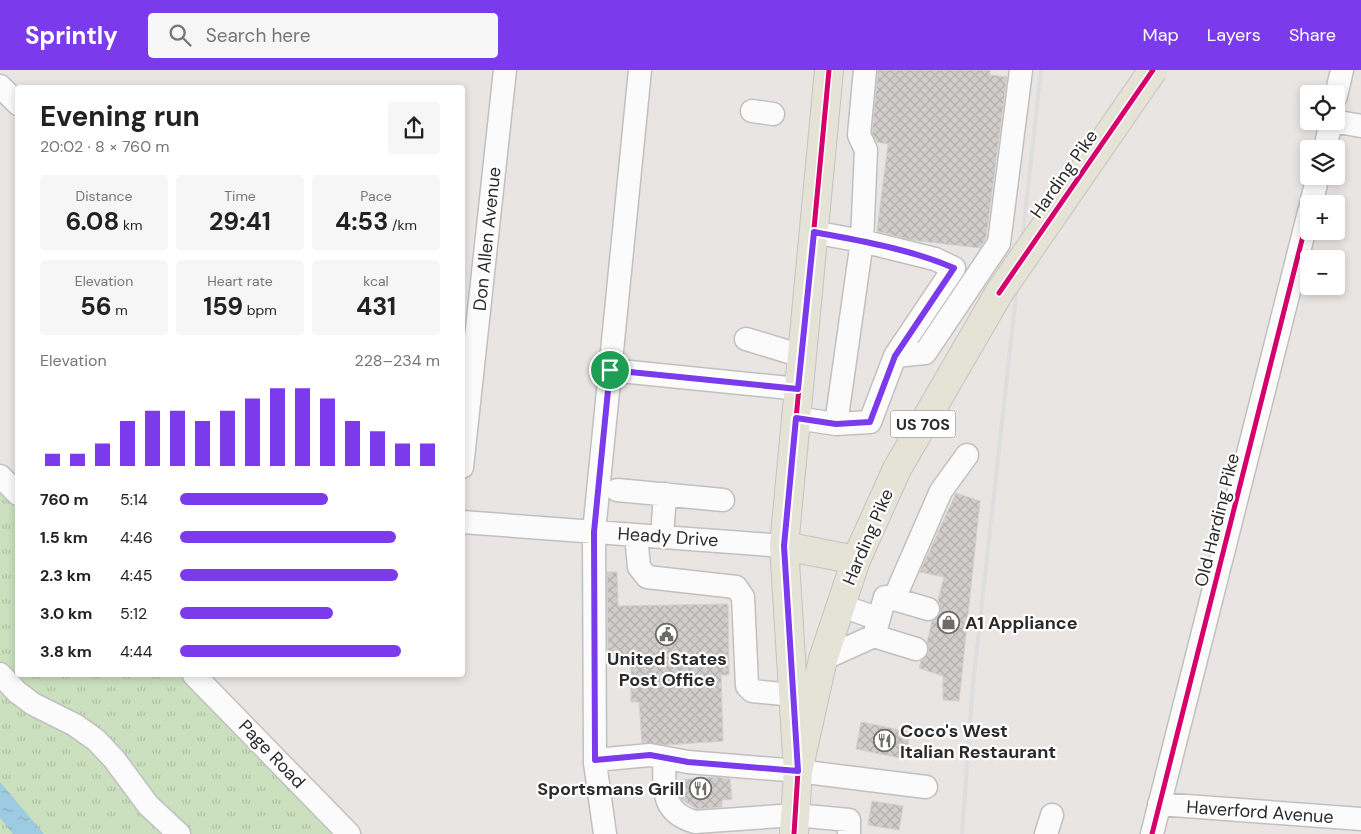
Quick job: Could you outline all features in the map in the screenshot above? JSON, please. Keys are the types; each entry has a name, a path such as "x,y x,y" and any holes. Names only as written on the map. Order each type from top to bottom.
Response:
{"main road":[{"path":"798,771 784,546 829,70"},
{"name":"Harding Pike","path":"794,824 798,771 823,659 839,605 856,560 897,469 999,293 1153,70"},
{"path":"784,546 856,560"}],"street":[{"name":"Don Allen Avenue","path":"465,439 505,70"},
{"path":"605,834 595,760 594,532 640,70"},
{"path":"836,424 862,241 866,150 859,135 865,70"},
{"path":"895,356 925,353 999,243 1021,70"},
{"path":"1339,85 1342,70"},
{"path":"0,86 15,101"},
{"path":"1345,123 1361,126"},
{"path":"796,418 836,424 870,422 895,356 954,268 935,260 862,241 814,232"},
{"name":"Old Harding Pike","path":"1152,834 1302,240"},
{"path":"746,339 802,356"},
{"path":"610,370 798,389"},
{"path":"894,599 940,491 967,455"},
{"path":"0,476 15,491"},
{"path":"617,490 723,500"},
{"path":"662,537 665,494"},
{"name":"Heady Drive","path":"465,522 784,546"},
{"path":"636,535 639,567 647,577 736,587 743,597 747,686 752,690 793,695"},
{"path":"823,659 876,628 886,597 928,609"},
{"path":"839,605 876,628 916,649"},
{"path":"0,674 17,692 33,704 75,725 96,740 114,759 148,805 179,834"},
{"name":"Page Road","path":"196,677 349,834"},
{"path":"595,760 650,755 926,787"},
{"path":"664,758 666,801 682,818 695,822 794,824 849,820 849,834"},
{"name":"Haverford Avenue","path":"1159,804 1253,813 1361,819"}],"green space":[{"path":"0,476 15,492 15,677 196,677 349,834 0,834"}],"water":[{"path":"0,782 44,834 13,834 0,818"}],"building":[{"path":"878,70 990,70 990,75 1007,77 986,238 980,248 911,240 877,231 888,144 877,142 872,133"},
{"name":"A1 Appliance","path":"956,493 980,501 959,701 943,700 943,676 919,668 921,661 929,652 927,642 932,621 941,612 938,600 944,577 920,572"},
{"name":"United States Post Office","path":"607,572 617,572 618,606 728,604 729,675 721,675 723,741 666,745 642,743 639,702 631,702 631,662 608,662"},
{"path":"861,722 910,732 905,759 856,749"},
{"name":"Sportsmans Grill","path":"715,777 730,779 732,799 722,800 722,807 697,809 681,799 678,780"},
{"path":"872,801 903,806 899,830 868,825"}],"railway":[{"path":"962,834 973,684 1041,70"}],"cycle path":[{"path":"794,834 798,771 784,546 829,70"},
{"path":"999,293 1153,70"},
{"path":"1152,834 1302,240"}],"place":[{"name":"A1 Appliance","path":"949,623"},
{"name":"United States Post Office","path":"667,634"},
{"name":"Coco's West Italian Restaurant","path":"884,741"},
{"name":"Sportsmans Grill","path":"700,789"}],"route":[{"path":"814,232 862,241 935,260 954,268 895,356 870,422 836,424 796,418 784,546 798,771 688,762 650,755 595,760 593,684 594,532 610,370 798,389 814,232"}]}
